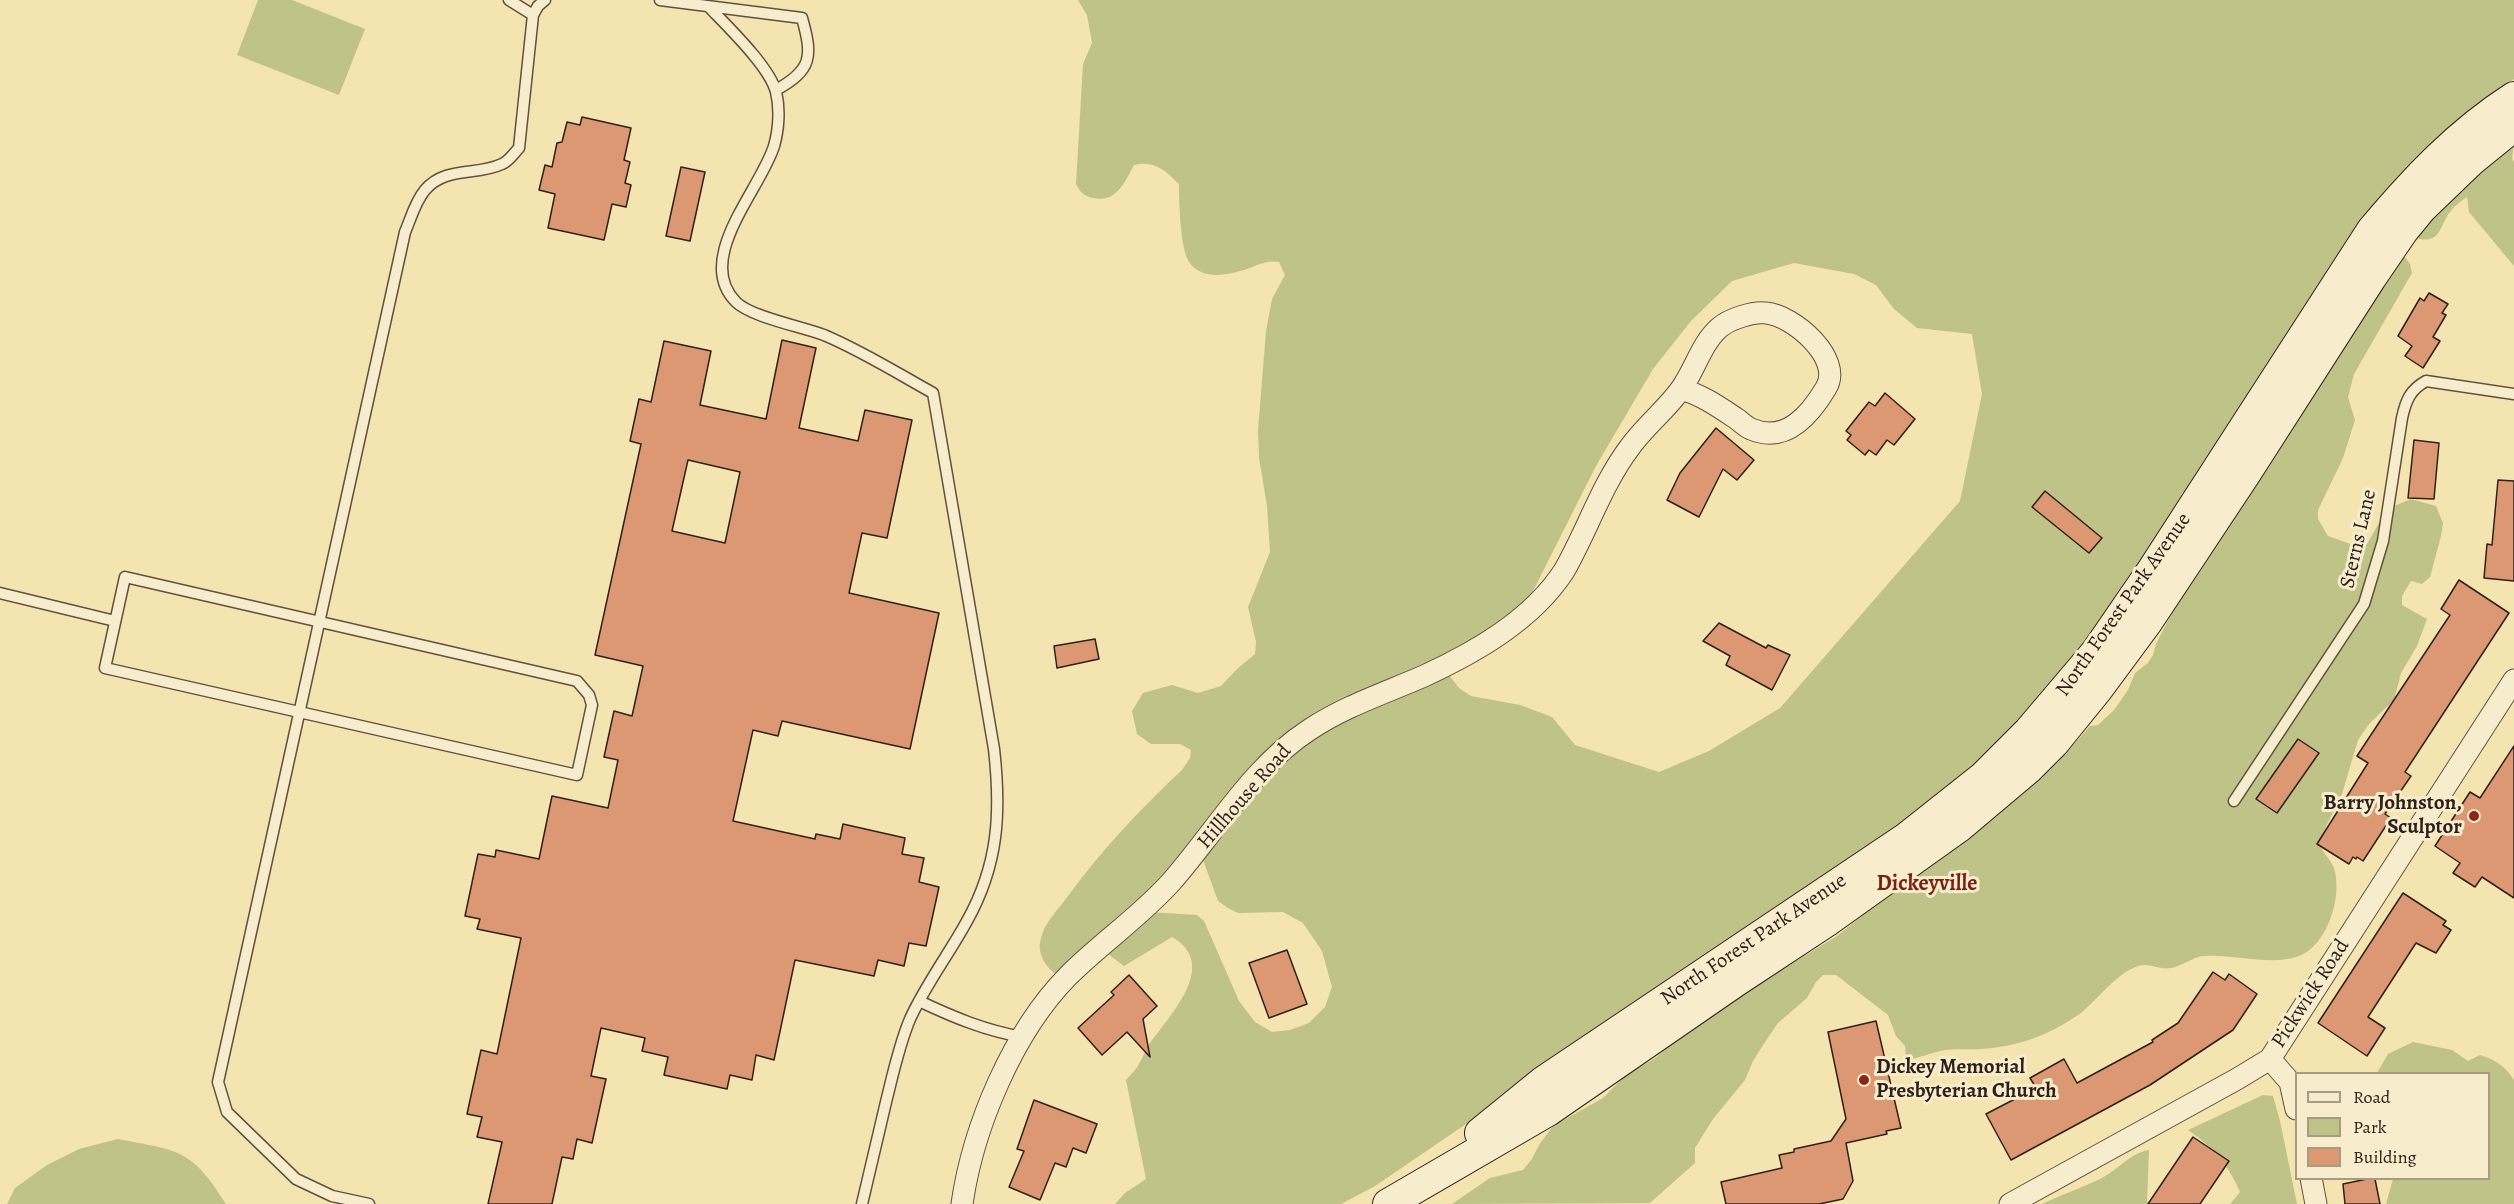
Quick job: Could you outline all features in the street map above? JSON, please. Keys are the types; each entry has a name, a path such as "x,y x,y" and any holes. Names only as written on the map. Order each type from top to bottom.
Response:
{"main road":[{"name":"North Forest Park Avenue","path":"1397,1198 1544,1082 1906,838 1983,777 2045,715 2096,652 2153,569 2372,230 2409,186 2440,155 2478,122 2514,97"},
{"name":"North Forest Park Avenue","path":"1397,1198 1548,1111 1826,922 1959,827 2029,768 2097,690 2148,621 2403,231 2421,209 2472,160 2514,126"}],"street":[{"name":"Hillhouse Road","path":"962,1204 980,1128 998,1085 1023,1037 1056,989 1169,884 1257,777 1285,747 1330,717 1424,676 1473,651 1537,605 1554,587 1564,571 1615,470 1630,447 1681,389 1706,344 1720,327 1745,316 1766,313 1795,325 1810,337 1825,354 1831,371 1830,382 1822,395 1792,429 1781,433 1751,429 1699,394 1681,389"},
{"name":"Pickwick Road","path":"2010,1204 2270,1059 2514,680"},
{"path":"2270,1059 2290,1082 2295,1104"},
{"path":"2311,1180 2316,1204"}],"lane":[{"path":"509,0 533,15"},
{"path":"369,1204 332,1196 296,1179 227,1112 218,1083 405,232 417,203 426,189 440,178 461,171 487,169 504,163 519,148 533,15 545,0"},
{"path":"660,0 802,18 807,35 807,59 803,72 776,90"},
{"path":"709,7 752,52 776,90 778,116 775,144 764,171 729,233 723,249 722,271 727,292 738,304 825,335 933,393 994,749 999,793 998,827 992,861 968,920 910,1021 896,1060 862,1204"},
{"name":"Sterns Lane","path":"2234,801 2364,604 2383,542 2402,418 2410,393 2426,381 2514,394"},
{"path":"125,577 320,621 577,681 590,695 592,705 577,775 105,668 125,577"},
{"path":"0,593 116,621"},
{"path":"920,1001 978,1026 1023,1037"}],"green space":[{"path":"258,0 292,0 365,29 339,95 237,55"},
{"path":"1078,0 2514,0 2514,79 2472,113 2432,151 2403,181 2362,230 2336,265 2091,644 2031,716 2001,747 1943,797 1375,1186 1341,1204 1115,1204 1125,1193 1146,1179 1126,1080 1137,1067 1148,1046 1186,991 1191,976 1192,962 1186,949 1172,937 1124,966 1104,951 1149,912 1197,915 1204,921 1239,1001 1255,1022 1272,1032 1290,1030 1309,1023 1325,1007 1332,987 1322,951 1303,923 1283,912 1238,913 1228,908 1218,901 1202,857 1249,795 1280,760 1316,732 1445,670 1459,688 1471,696 1520,705 1552,717 1575,745 1659,772 1709,751 1780,708 1960,501 1982,394 1972,334 1917,328 1894,309 1876,285 1854,274 1794,263 1732,281 1691,321 1653,369 1596,466 1527,603 1433,665 1366,696 1338,705 1296,732 1265,762 1173,872 1060,976 1048,967 1042,958 1041,937 1046,925 1106,848 1150,800 1182,770 1190,758 1191,750 1180,744 1151,744 1137,734 1132,711 1143,693 1172,685 1198,693 1221,686 1255,654 1256,642 1248,607 1270,552 1258,430 1266,331 1272,299 1285,275 1279,262 1274,261 1220,275 1206,274 1194,267 1189,262 1184,246 1179,184 1159,167 1148,164 1134,165 1119,190 1102,199 1085,195 1079,189 1076,184 1083,64 1092,43 1087,15"},
{"path":"2514,143 2512,159 2514,162 2514,266 2469,212 2467,197 2450,212 2437,235 2430,239 2419,239 2418,234 2441,207"},
{"path":"2396,257 2405,257 2412,273 2354,374 2348,397 2355,420 2343,458 2318,510 2318,519 2328,536 2356,546 2367,544 2387,509 2411,499 2436,506 2443,523 2430,577 2422,584 2411,581 2402,596 2402,605 2427,619 2417,646 2401,673 2394,700 2369,724 2358,740 2342,794 2319,841 2334,868 2336,890 2328,925 2316,944 2297,957 2285,959 2258,960 2205,956 2170,968 2144,965 2135,967 2116,979 2083,1011 2042,1035 2007,1046 1945,1050 1910,1059 1906,1058 1905,1046 1896,1036 1888,1015 1836,975 1823,975 1807,998 1778,1023 1767,1039 1753,1061 1745,1080 1713,1119 1695,1148 1695,1163 1650,1203 1452,1204 1490,1178 1523,1170 1553,1126 1603,1098 1627,1074 1654,1059 1696,1024 1837,936 1961,843 2067,752 2090,726 2098,725 2114,710 2128,690 2135,673 2148,663 2153,655 2156,644 2178,601"},
{"path":"2413,1042 2452,1050 2468,1061 2480,1055 2504,1067 2514,1080 2514,1204 2386,1204 2393,1180 2490,1180 2490,1072 2378,1072 2388,1054"},
{"path":"2263,1095 2273,1096 2297,1204 2230,1204 2240,1192 2230,1173 2212,1150 2188,1130"},
{"path":"118,1139 156,1146 182,1155 203,1172 226,1204 7,1204 15,1188 47,1165 79,1149"},
{"path":"2149,1150 2147,1201 2149,1204 2042,1204 2100,1179 2130,1158"}],"building":[{"path":"582,117 631,128 624,160 630,162 625,183 631,185 626,207 612,204 604,240 548,228 555,194 539,190 545,165 552,167 557,143 562,142 567,122 580,125"},
{"path":"681,167 705,172 690,241 666,236"},
{"path":"2429,293 2448,304 2442,313 2446,315 2433,337 2440,341 2423,368 2405,356 2412,346 2398,336 2420,298 2424,301"},
{"path":"782,340 816,348 799,428 858,441 865,410 912,420 887,538 862,533 849,593 939,613 910,749 782,721 778,736 753,730 733,821 815,839 816,834 840,839 843,824 905,838 902,854 924,858 919,882 939,887 926,946 909,943 904,966 878,960 874,976 795,960 774,1060 756,1055 752,1080 730,1075 727,1089 664,1075 668,1057 642,1051 645,1038 601,1028 591,1076 606,1079 592,1143 577,1139 573,1159 562,1157 552,1204 488,1204 502,1142 477,1137 482,1117 467,1114 481,1050 497,1054 521,938 477,929 480,919 465,916 478,854 495,857 496,850 539,859 552,796 608,808 618,760 604,757 614,711 632,716 643,666 595,655 641,444 630,441 639,399 651,402 664,341 711,351 700,405 766,419","holes":["688,460 740,472 725,543 672,531"]},
{"path":"1885,393 1915,419 1894,445 1887,440 1876,455 1869,450 1865,455 1847,440 1851,435 1846,431 1869,402 1875,406"},
{"path":"1716,428 1754,460 1737,480 1723,469 1699,517 1667,500 1680,473"},
{"path":"2414,440 2439,443 2434,499 2408,498"},
{"path":"2498,480 2514,481 2514,581 2484,578 2487,544 2492,545"},
{"path":"2045,491 2102,538 2089,553 2032,507"},
{"path":"2459,580 2509,613 2405,772 2411,776 2385,814 2391,818 2363,861 2353,857 2349,864 2317,844 2368,763 2357,756 2450,615 2441,609"},
{"path":"1719,623 1766,648 1768,645 1790,655 1772,690 1726,665 1730,656 1703,641"},
{"path":"1095,639 1099,659 1057,668 1054,646"},
{"path":"2298,739 2319,753 2277,813 2256,799"},
{"path":"2514,746 2514,898 2482,877 2475,887 2453,873 2460,863 2435,846 2470,792 2480,798"},
{"path":"2403,893 2446,921 2443,925 2451,930 2436,953 2416,943 2368,1017 2385,1028 2367,1056 2318,1023"},
{"path":"1287,950 1307,1004 1269,1018 1249,963"},
{"path":"2213,972 2225,980 2229,974 2257,994 2233,1030 2150,1085 2011,1160 1986,1114 2036,1088 2030,1078 2064,1059 2077,1083 2153,1042 2152,1040 2178,1023"},
{"path":"1129,975 1157,1006 1143,1019 1150,1057 1127,1032 1102,1055 1078,1028 1114,995 1111,992"},
{"name":"Dickey Memorial Presbyterian Church","path":"1876,1021 1901,1128 1886,1131 1887,1134 1846,1143 1853,1181 1843,1199 1819,1204 1726,1204 1721,1182 1782,1168 1779,1155 1794,1152 1794,1149 1831,1141 1846,1119 1828,1032"},
{"path":"1034,1100 1097,1124 1086,1153 1073,1148 1066,1167 1055,1163 1040,1200 1009,1187 1024,1151 1017,1149"},
{"path":"2193,1137 2229,1161 2200,1204 2148,1204"},
{"path":"2375,1180 2380,1204 2345,1204 2343,1184"}],"place":[{"name":"Barry Johnston, Sculptor","path":"2474,816"},
{"name":"Dickey Memorial Presbyterian Church","path":"1864,1080"}],"district":[{"name":"Dickeyville","path":"1927,885"}]}
